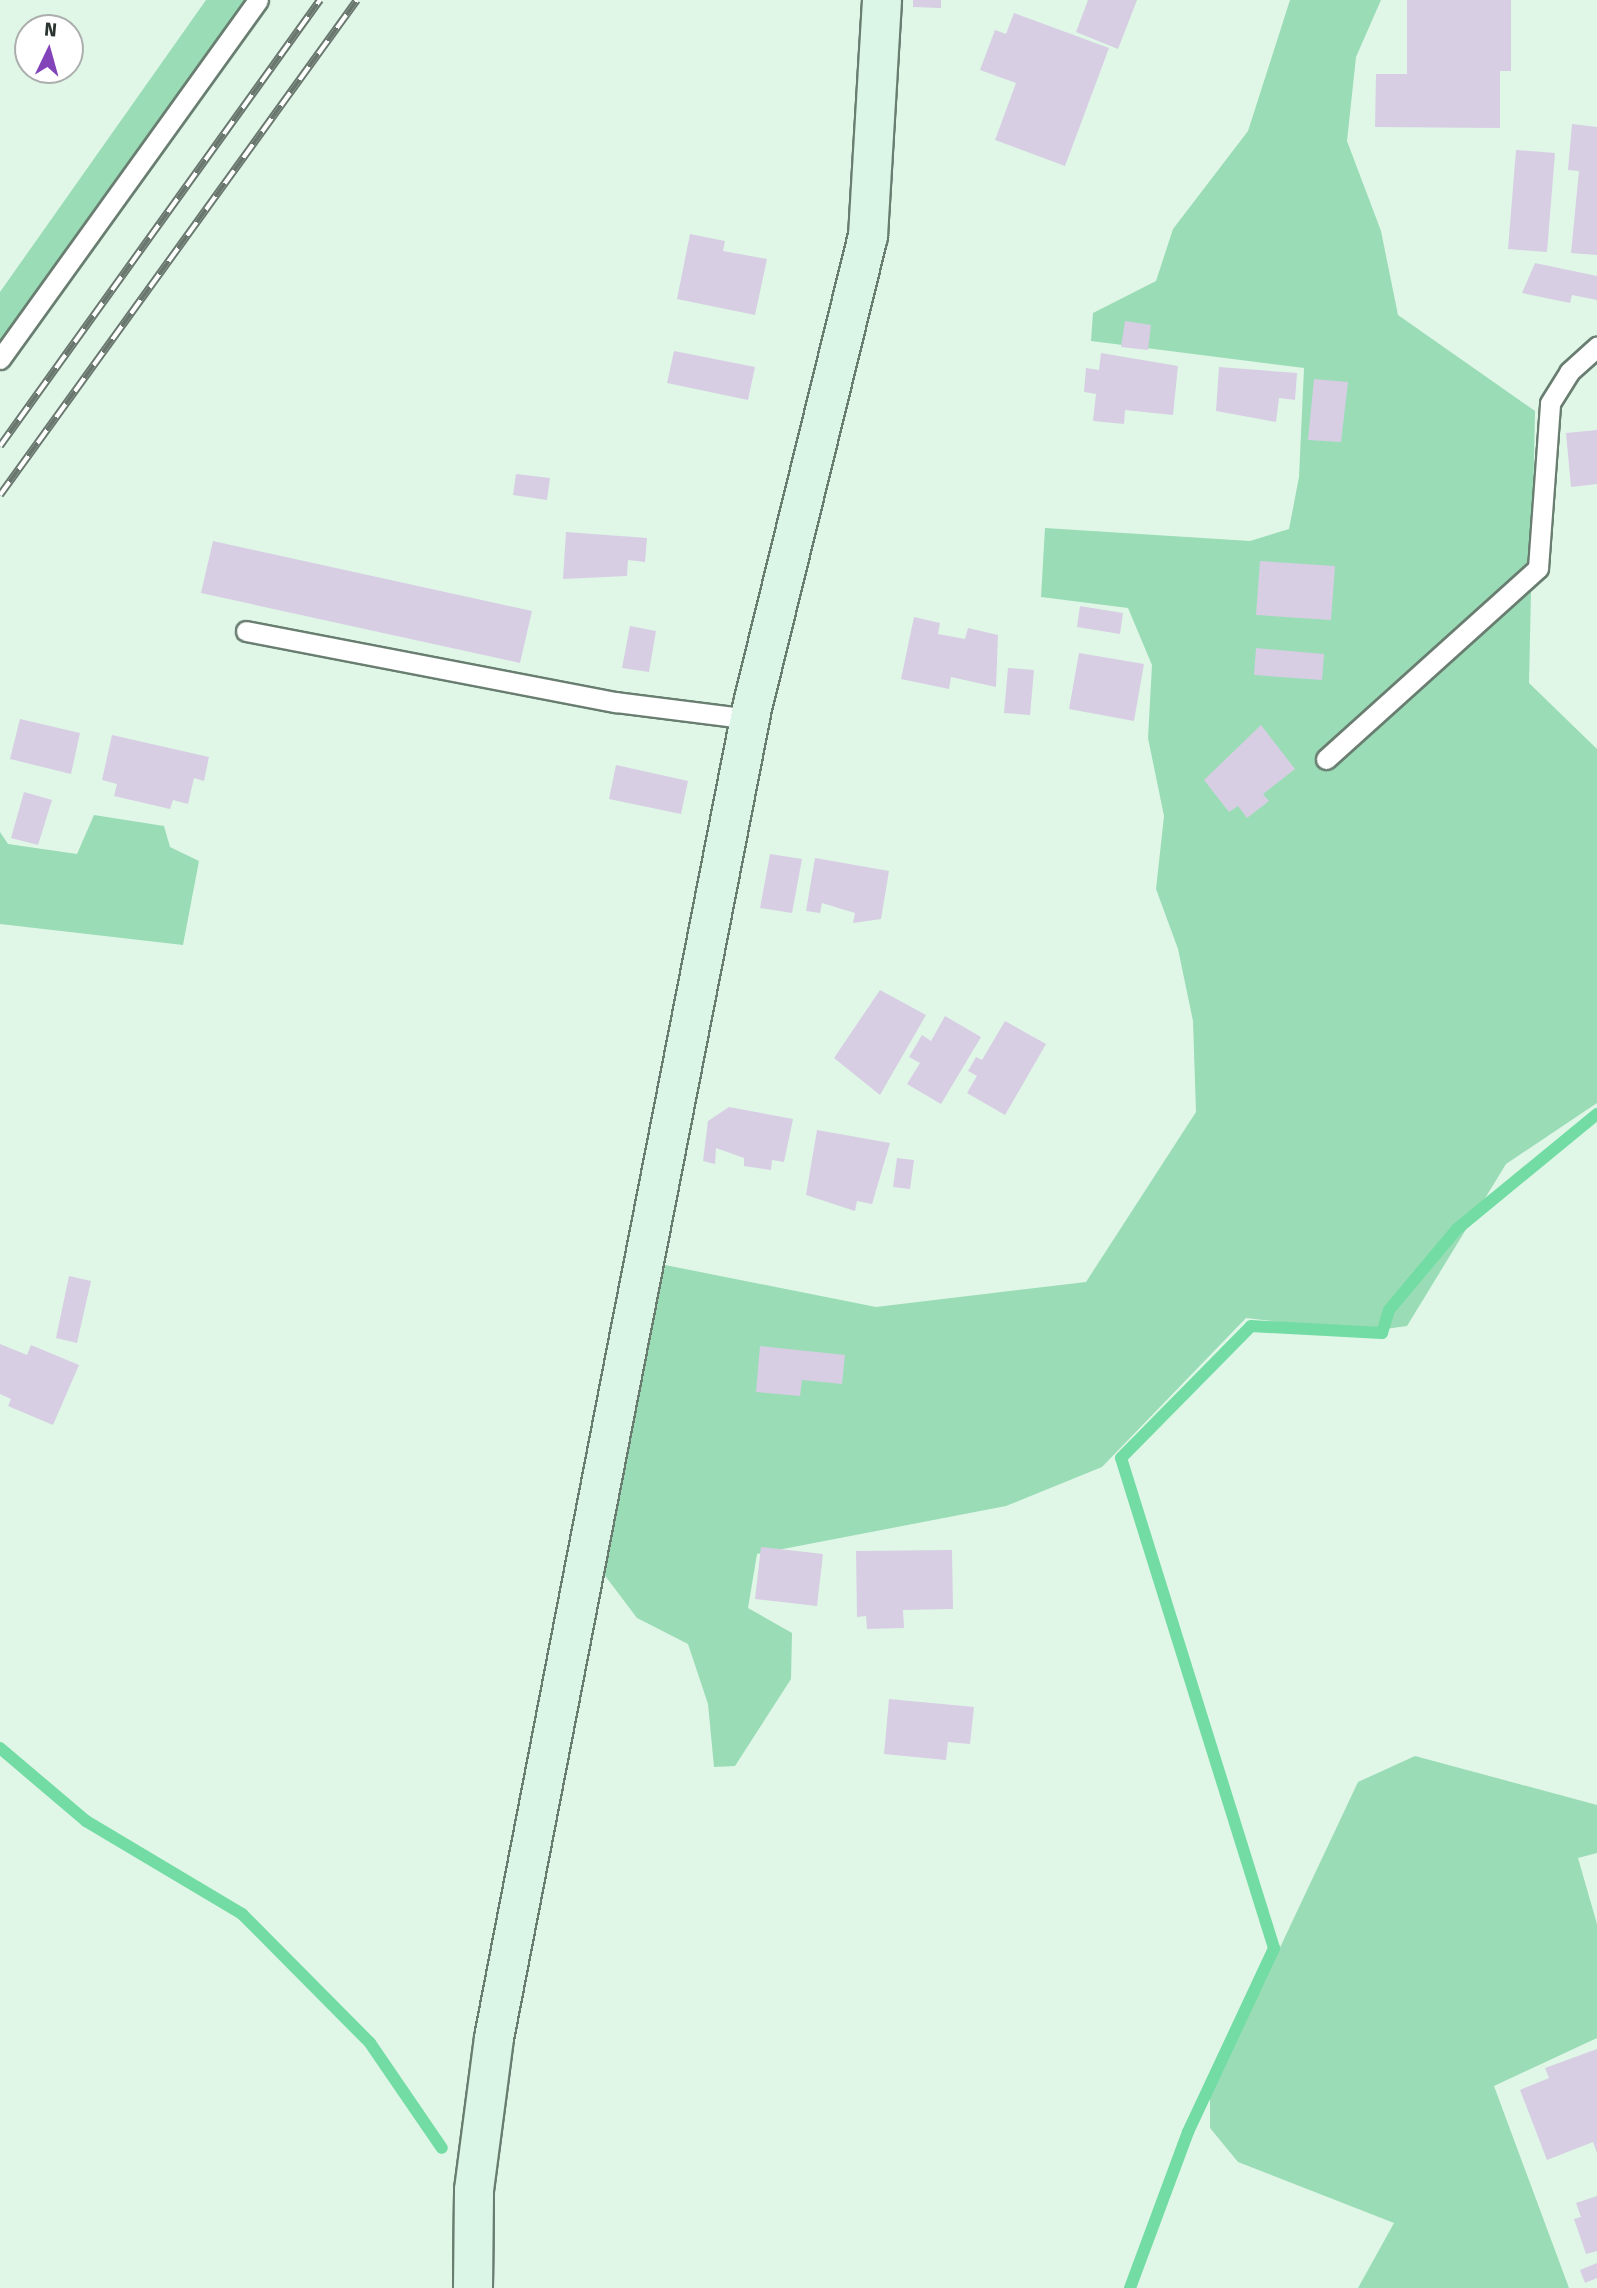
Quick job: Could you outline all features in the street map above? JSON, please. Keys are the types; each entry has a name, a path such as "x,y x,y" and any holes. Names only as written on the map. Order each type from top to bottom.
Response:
{"street":[{"path":"473,2288 474,2190 495,2038 750,719 868,236 882,0"}],"lane":[{"path":"0,359 258,0"},
{"path":"1326,759 1538,568 1550,403 1569,372 1597,347"},
{"path":"246,631 616,702 750,719"}],"green space":[{"path":"206,0 246,0 0,342 0,292"},
{"path":"1290,0 1381,0 1356,57 1347,141 1381,231 1398,315 1535,411 1529,683 1597,749 1597,1103 1506,1164 1407,1326 1364,1332 1246,1318 1102,1467 1006,1506 757,1554 748,1608 792,1633 791,1679 735,1766 714,1767 708,1704 688,1644 637,1618 603,1573 665,1265 876,1307 1086,1282 1196,1112 1193,1021 1178,949 1156,889 1164,816 1148,738 1152,665 1128,608 1041,597 1045,528 1250,541 1289,529 1299,477 1304,368 1091,341 1093,313 1156,281 1173,229 1248,131"},
{"path":"94,815 164,826 170,847 199,861 183,945 0,924 0,832 8,844 77,854"},
{"path":"1415,1756 1597,1805 1597,1853 1578,1858 1597,1924 1597,2038 1494,2086 1569,2288 1358,2288 1394,2223 1238,2162 1210,2128 1210,2096 1358,1782"}],"building":[{"path":"913,0 941,0 941,8 913,7"},
{"path":"1088,0 1137,0 1118,49 1076,32"},
{"path":"1407,0 1511,0 1511,71 1500,71 1500,128 1375,127 1376,74 1407,74"},
{"path":"1014,13 1109,48 1065,166 995,140 1016,83 980,70 995,30 1006,34"},
{"path":"1572,124 1597,127 1597,255 1571,253 1579,171 1568,170"},
{"path":"1516,150 1555,153 1547,252 1508,249"},
{"path":"690,234 725,241 723,251 767,259 755,315 677,299"},
{"path":"1535,263 1597,276 1597,300 1572,295 1570,303 1522,293"},
{"path":"1125,321 1151,325 1148,350 1121,347"},
{"path":"674,351 755,367 748,400 667,383"},
{"path":"1101,353 1178,366 1173,415 1125,410 1124,424 1093,421 1096,394 1084,392 1086,368 1099,370"},
{"path":"1219,367 1297,373 1295,400 1279,398 1276,422 1216,411"},
{"path":"1314,379 1348,382 1341,442 1308,440"},
{"path":"1597,430 1597,484 1571,487 1566,433"},
{"path":"516,474 550,478 547,500 513,495"},
{"path":"566,532 647,538 645,562 628,560 627,576 563,579"},
{"path":"213,541 532,611 520,663 201,593"},
{"path":"1260,561 1335,566 1331,620 1256,615"},
{"path":"1080,606 1123,613 1120,634 1077,627"},
{"path":"914,617 940,623 938,634 965,639 968,628 998,635 996,687 951,677 949,689 901,679"},
{"path":"630,626 656,631 649,672 622,668"},
{"path":"1256,648 1324,654 1322,680 1254,675"},
{"path":"1079,653 1144,664 1134,721 1069,709"},
{"path":"1008,668 1034,670 1030,715 1004,713"},
{"path":"20,719 80,733 71,774 10,759"},
{"path":"1261,725 1295,769 1263,794 1269,801 1247,818 1238,806 1229,812 1204,780"},
{"path":"112,735 209,757 204,781 194,778 188,804 173,800 170,809 114,796 117,784 102,780"},
{"path":"616,765 688,781 681,814 609,799"},
{"path":"24,792 52,800 38,845 11,838"},
{"path":"770,854 802,859 792,913 760,908"},
{"path":"815,858 889,871 881,919 853,923 855,913 822,903 820,913 806,911"},
{"path":"880,990 926,1015 880,1095 834,1058"},
{"path":"945,1016 981,1037 941,1104 907,1084 920,1063 909,1057 922,1035 931,1041"},
{"path":"1005,1021 1046,1044 1005,1115 967,1093 977,1076 968,1071 976,1057 982,1060"},
{"path":"729,1107 793,1119 784,1162 772,1160 771,1170 744,1166 744,1158 716,1148 715,1164 703,1161 708,1121"},
{"path":"817,1130 890,1143 872,1204 857,1201 855,1211 806,1195"},
{"path":"897,1158 914,1160 910,1189 893,1187"},
{"path":"69,1276 91,1281 77,1343 56,1338"},
{"path":"0,1344 27,1355 31,1345 79,1365 53,1425 8,1406 11,1399 0,1394"},
{"path":"760,1346 845,1355 842,1384 802,1380 800,1396 756,1392"},
{"path":"761,1547 823,1554 817,1606 755,1599"},
{"path":"952,1550 953,1609 903,1610 904,1628 867,1629 866,1616 857,1617 856,1551"},
{"path":"889,1699 974,1707 970,1744 948,1742 946,1760 884,1754"},
{"path":"1597,2049 1597,2153 1593,2142 1547,2160 1520,2090 1549,2078 1545,2068"},
{"path":"1597,2196 1597,2251 1586,2254 1574,2219 1581,2217 1576,2203"},
{"path":"1597,2263 1597,2278 1585,2283 1580,2270"}],"waterway":[{"path":"1130,2288 1188,2132 1274,1948 1121,1458 1251,1326 1382,1333 1389,1310 1457,1229 1597,1114"},
{"path":"0,1748 86,1821 242,1914 370,2043 442,2148"}],"railway":[{"path":"0,446 320,0"},
{"path":"0,495 357,0"}]}
